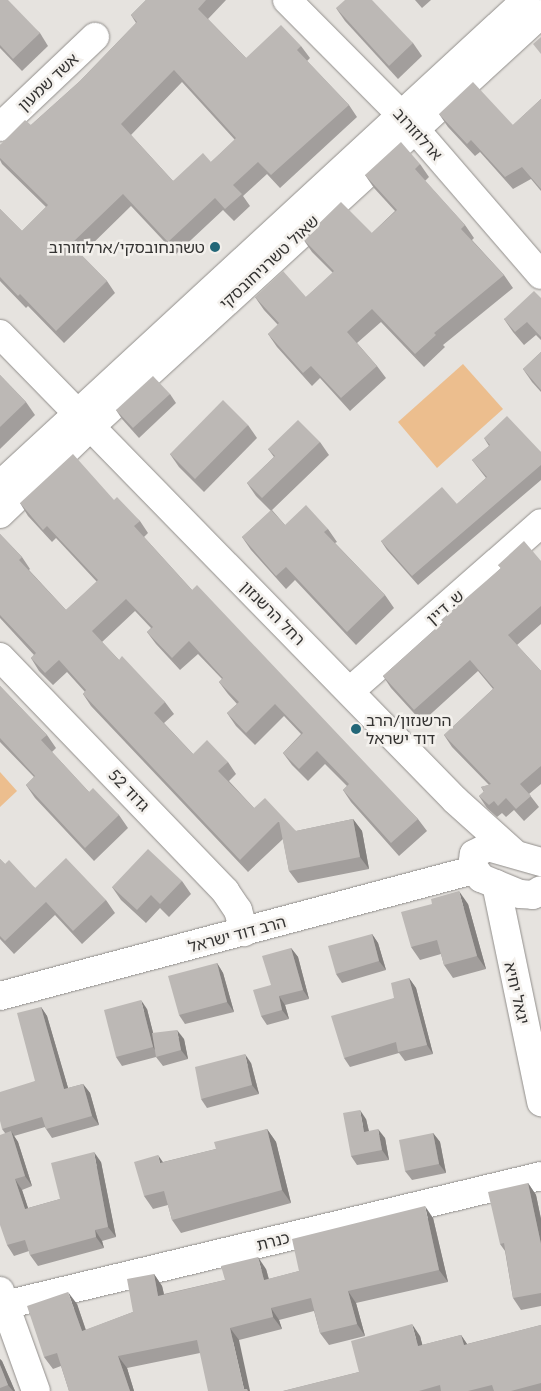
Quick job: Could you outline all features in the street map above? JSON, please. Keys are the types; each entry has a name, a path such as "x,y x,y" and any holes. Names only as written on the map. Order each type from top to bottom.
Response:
{"street":[{"name":"ארלוזורוב","path":"287,0 407,120 541,275"},
{"name":"שאול טשרניחובסקי","path":"0,485 82,421 407,120 526,0"},
{"name":"שאול טשרניחובסקי","path":"407,120 541,14"},
{"name":"אשד שמעון","path":"0,127 95,37"},
{"name":"רחל הרשנזון","path":"0,334 82,421 350,691 455,800 532,857"},
{"name":"שאול טשרניחובסקי","path":"0,514 82,421"},
{"name":"ש. דיין","path":"350,691 541,523"},
{"name":"גדוד 52","path":"0,657 226,891 238,910 244,932"},
{"name":"יגאל יחיא","path":"455,800 481,869 541,1102"},
{"name":"הרב דוד ישראל","path":"0,996 481,869 488,847 532,857"},
{"path":"481,869 527,895 541,890"},
{"name":"כנרת","path":"2,1298 541,1176"},
{"path":"2,1298 36,1391"}],"shaded area":[{"path":"463,364 503,409 437,468 398,422"},
{"path":"0,772 17,791 0,807"}],"building":[{"path":"0,0 8,0 40,33 13,59 0,45"},
{"path":"146,0 206,0 198,9 246,58 281,25 301,46 297,50 349,105 271,175 258,162 233,185 242,194 225,209 215,198 168,242 123,194 71,244 107,281 56,331 20,294 18,296 0,277 0,209 22,231 48,205 0,158 0,145 25,120 31,125 80,81 137,22 131,15","holes":["174,70 236,138 211,162 203,153 173,181 121,124"]},
{"path":"345,0 372,0 413,43 389,66 336,8"},
{"path":"541,37 541,54 533,44"},
{"path":"473,82 513,125 541,99 541,189 522,167 505,177 471,140 467,144 439,114"},
{"path":"401,142 420,164 415,169 465,225 461,229 504,275 434,333 436,335 415,354 372,309 347,332 377,366 341,398 311,366 303,373 268,334 279,323 255,297 283,271 306,297 334,271 303,239 341,202 372,233 397,210 365,175"},
{"path":"534,291 541,298 541,337 527,322 515,332 504,319"},
{"path":"541,352 541,390 523,369"},
{"path":"0,375 26,402 0,427"},
{"path":"153,376 170,394 133,428 116,410"},
{"path":"223,400 248,425 195,479 170,454"},
{"path":"507,416 541,452 541,465 412,576 381,541 442,487 457,504 487,477 472,460 490,445 484,438"},
{"path":"298,420 320,442 262,498 247,483 275,456 268,449"},
{"path":"73,454 114,500 117,497 140,521 134,526 192,590 197,585 418,819 391,843 343,790 349,784 317,751 299,769 283,753 303,733 275,704 246,733 227,713 239,702 219,682 223,678 189,641 172,658 147,632 153,627 126,599 92,631 119,660 122,656 165,702 154,713 193,754 207,740 228,762 218,771 254,808 265,798 296,831 353,819 360,857 289,871 279,821 240,860 83,694 86,690 59,660 45,673 31,658 36,653 0,615 0,534 22,557 19,560 66,610 98,580 47,526 43,530 20,503"},
{"path":"306,505 328,529 324,532 385,595 347,632 286,567 276,576 242,537 271,510 285,525"},
{"path":"524,541 541,561 541,606 508,635 541,671 541,766 520,784 531,796 516,809 506,798 498,806 494,801 489,805 479,796 484,791 481,787 491,784 444,735 494,688 470,660 414,710 383,676 443,622 441,620 501,568 498,565"},
{"path":"0,686 47,735 41,740 89,792 93,788 119,815 85,848 26,785 35,776 0,738"},
{"path":"148,849 182,881 160,904 151,895 137,910 112,887"},
{"path":"66,858 106,900 73,931 46,902 5,941 0,936 0,859 5,864 9,860 35,888"},
{"path":"459,891 477,956 444,965 437,940 411,947 401,912 432,904 431,899"},
{"path":"372,934 379,961 336,974 328,946"},
{"path":"291,948 303,990 279,996 282,1010 261,1016 253,990 271,985 262,956"},
{"path":"217,963 227,1002 179,1015 168,976"},
{"path":"409,978 427,1045 398,1052 396,1042 344,1058 331,1016 394,998 391,983"},
{"path":"141,1000 153,1047 116,1057 104,1010"},
{"path":"41,1007 64,1089 83,1084 92,1116 46,1129 42,1117 2,1129 0,1121 0,1092 35,1081 17,1013"},
{"path":"177,1030 181,1050 156,1057 152,1033"},
{"path":"245,1054 252,1085 201,1099 195,1067"},
{"path":"360,1110 364,1132 378,1129 382,1150 351,1156 343,1113"},
{"path":"267,1129 282,1190 172,1220 164,1191 144,1196 134,1162 158,1155 160,1163 216,1149 214,1142"},
{"path":"11,1131 25,1176 15,1179 25,1209 60,1199 51,1163 94,1152 108,1227 95,1230 96,1237 30,1255 25,1240 7,1245 0,1225 0,1135"},
{"path":"433,1133 439,1164 405,1171 399,1140"},
{"path":"528,1183 541,1244 541,1293 513,1298 504,1243 500,1244 488,1192"},
{"path":"425,1206 439,1270 348,1291 357,1324 320,1333 311,1298 271,1308 273,1317 230,1328 244,1389 248,1391 208,1391 197,1340 118,1356 130,1391 69,1391 57,1353 44,1357 27,1306 68,1292 82,1331 133,1312 127,1279 154,1274 158,1296 225,1280 221,1266 258,1257 264,1280 299,1271 292,1239"},
{"path":"412,1324 418,1346 461,1335 464,1345 541,1325 541,1383 511,1391 494,1391 492,1385 468,1391 441,1391 440,1385 419,1391 283,1391 359,1372 351,1341"},
{"path":"0,1365 8,1385 0,1388"}],"place":[{"name":"טשרנחובסקי/ארלוזורוב","path":"215,247"},
{"name":"הרשנזון/הרב דוד ישראל","path":"356,729"}]}
